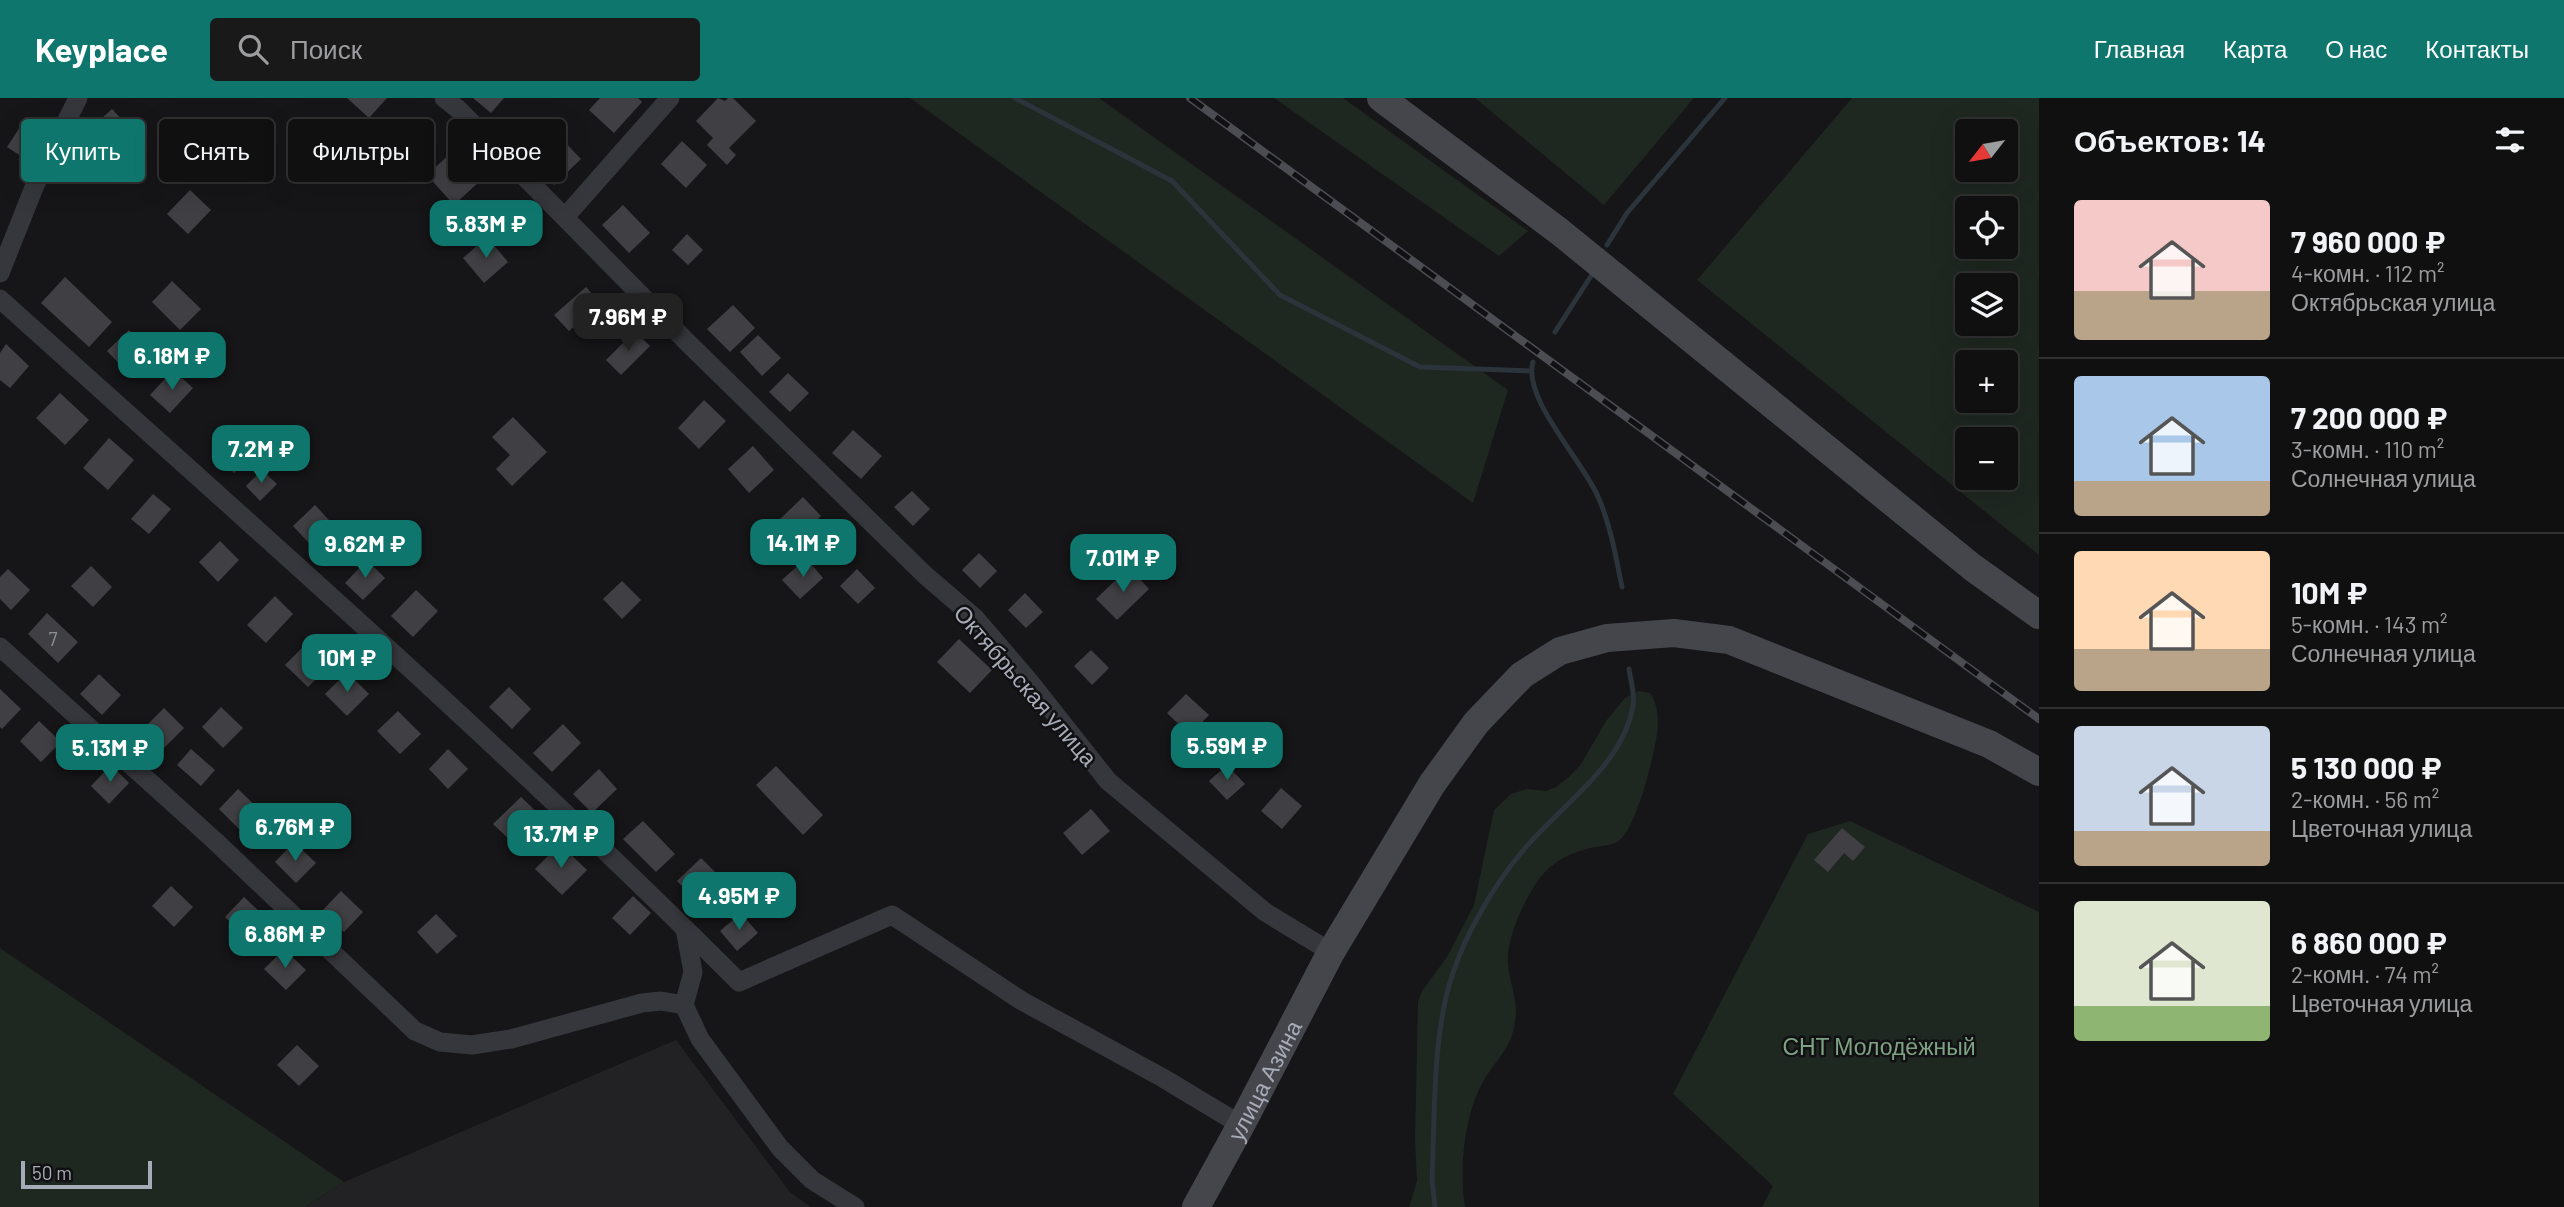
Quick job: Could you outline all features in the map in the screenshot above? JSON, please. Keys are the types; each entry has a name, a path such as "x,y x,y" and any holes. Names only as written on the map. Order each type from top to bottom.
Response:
{"street":[{"path":"0,273 35,184 78,98"},
{"name":"Октябрьская улица","path":"444,98 458,109 688,343 896,546 975,618 1108,780 1265,912 1331,952"},
{"path":"565,217 670,98"},
{"path":"1381,98 1560,232 1972,567 2039,615"},
{"path":"0,299 303,572 739,982 892,915 1022,1001 1163,1078 1241,1125"},
{"name":"улица Азина","path":"1196,1207 1331,952 1432,784 1476,723 1522,676 1560,651 1607,638 1674,633 1729,640 1989,744 2039,772"},
{"path":"0,647 214,840 415,1031 440,1042 472,1045 511,1039 642,1003 661,1001 684,1005"},
{"path":"685,929 693,972 684,1005 700,1039 780,1148 812,1180 855,1207"}],"shaded area":[{"path":"676,1040 790,1192 811,1207 305,1207 344,1182"}],"green space":[{"path":"910,98 1099,98 1508,390 1473,503"},
{"path":"1274,98 1343,98 1528,231 1499,256"},
{"path":"1475,98 1694,98 1604,205"},
{"path":"1852,98 2039,98 2039,555 1958,490 2018,490 2018,427 1955,427 1955,487 1697,280"},
{"path":"1639,691 1650,693 1653,697 1658,729 1648,775 1631,824 1617,842 1574,853 1559,860 1546,871 1525,903 1512,934 1508,965 1515,1001 1515,1022 1510,1040 1483,1082 1471,1110 1463,1160 1465,1207 1409,1207 1417,1181 1415,1140 1418,1002 1422,991 1447,957 1474,905 1494,810 1511,794 1527,789 1546,791 1570,776 1581,764 1606,721 1625,698"},
{"name":"СНТ Молодёжный","path":"1850,821 2039,912 2039,1207 1762,1207 1773,1186 1673,1094 1808,834"},
{"path":"0,948 344,1182 305,1207 0,1207"}],"building":[{"path":"347,98 387,98 369,118"},
{"path":"473,98 504,98 491,113"},
{"path":"600,98 638,98 642,102 614,133 589,110"},
{"path":"718,98 725,101 733,98 756,121 729,148 736,155 727,165 707,145 713,138 696,121"},
{"path":"112,109 122,119 101,119"},
{"path":"20,127 21,156 7,147"},
{"path":"682,141 707,165 686,188 661,164"},
{"path":"566,143 581,159 566,173"},
{"path":"448,156 448,182 479,182 454,205 433,182 434,169"},
{"path":"190,190 211,210 188,234 167,214"},
{"path":"623,205 650,233 629,253 602,225"},
{"path":"687,234 703,250 688,265 672,250"},
{"path":"487,237 508,262 484,283 463,258"},
{"path":"65,277 112,322 89,347 41,303"},
{"path":"172,281 201,309 180,330 152,302"},
{"path":"586,287 601,304 569,331 554,315"},
{"path":"733,305 755,328 730,352 707,329"},
{"path":"129,330 151,353 129,374 107,351"},
{"path":"635,331 650,346 621,375 606,360"},
{"path":"758,335 781,358 762,376 740,352"},
{"path":"6,344 29,366 10,388 0,380 0,353"},
{"path":"173,370 193,388 170,413 150,395"},
{"path":"788,373 809,393 790,412 769,392"},
{"path":"60,393 89,420 65,445 36,418"},
{"path":"704,400 726,421 699,449 678,428"},
{"path":"513,417 547,452 512,486 496,469 510,455 492,437"},
{"path":"853,430 882,456 861,479 832,453"},
{"path":"240,437 255,453 234,473 219,457"},
{"path":"109,438 134,460 108,490 83,468"},
{"path":"753,446 774,470 749,493 728,469"},
{"path":"262,470 277,484 260,501 246,486"},
{"path":"912,491 930,509 913,526 894,507"},
{"path":"153,494 171,509 149,534 131,519"},
{"path":"803,497 821,516 797,540 778,521"},
{"path":"315,505 340,532 318,553 293,526"},
{"path":"220,541 239,560 218,582 199,562"},
{"path":"979,553 997,571 980,588 962,570"},
{"path":"806,558 823,578 800,599 782,580"},
{"path":"367,560 385,578 363,600 345,583"},
{"path":"91,566 112,587 93,607 71,586"},
{"path":"1129,567 1149,589 1117,620 1096,599"},
{"path":"8,569 30,590 11,610 0,599 0,577"},
{"path":"857,569 875,588 858,604 840,586"},
{"path":"622,581 641,600 622,619 603,599"},
{"path":"416,590 438,611 413,637 391,616"},
{"path":"1025,593 1043,612 1026,628 1008,610"},
{"path":"275,596 293,614 266,643 247,625"},
{"path":"47,613 78,642 58,663 28,634"},
{"path":"314,636 337,658 308,687 285,665"},
{"path":"959,639 992,670 970,693 937,662"},
{"path":"1091,650 1109,668 1092,685 1074,666"},
{"path":"347,672 369,694 347,716 325,694"},
{"path":"99,674 121,695 102,715 80,694"},
{"path":"509,687 531,709 512,729 489,707"},
{"path":"0,689 21,709 2,729 0,727"},
{"path":"1186,694 1209,715 1190,735 1167,713"},
{"path":"221,707 243,728 223,748 202,727"},
{"path":"164,708 184,728 161,751 141,731"},
{"path":"398,711 421,734 400,754 377,731"},
{"path":"39,721 61,742 41,762 20,741"},
{"path":"563,724 581,743 552,772 533,753"},
{"path":"191,749 215,770 201,786 177,765"},
{"path":"448,749 468,769 448,789 429,769"},
{"path":"111,765 129,783 109,804 91,786"},
{"path":"1227,765 1245,784 1227,800 1209,781"},
{"path":"776,766 823,815 803,835 756,785"},
{"path":"599,769 617,789 592,813 573,794"},
{"path":"1281,788 1302,806 1282,829 1261,811"},
{"path":"238,789 260,810 240,830 219,809"},
{"path":"521,797 543,818 516,846 493,824"},
{"path":"1091,809 1110,831 1082,855 1063,833"},
{"path":"643,821 675,854 656,872 623,839"},
{"path":"1842,828 1865,847 1853,861 1844,853 1828,872 1814,860"},
{"path":"294,842 316,863 296,883 275,862"},
{"path":"560,844 587,870 562,895 535,869"},
{"path":"701,858 719,876 696,900 677,881"},
{"path":"171,886 193,907 174,927 152,906"},
{"path":"341,891 363,912 344,932 322,911"},
{"path":"633,896 651,913 630,935 612,918"},
{"path":"244,897 266,918 246,938 225,917"},
{"path":"741,913 758,933 737,951 720,931"},
{"path":"436,914 457,936 437,954 417,932"},
{"path":"284,949 306,970 286,990 264,969"},
{"path":"297,1045 319,1066 299,1086 277,1065"}],"waterway":[{"path":"1015,98 1172,181 1280,295 1420,367 1530,371"},
{"path":"1607,245 1627,213 1725,98"},
{"path":"1555,332 1591,276"},
{"path":"1533,362 1532,377 1545,412 1599,499 1610,532 1622,587"},
{"path":"1435,1207 1432,1180 1438,1048 1446,996 1453,973 1473,926 1511,866 1536,836 1587,786 1616,749 1627,728 1633,706 1629,669"}],"railway":[{"path":"1190,98 2039,719"}]}
